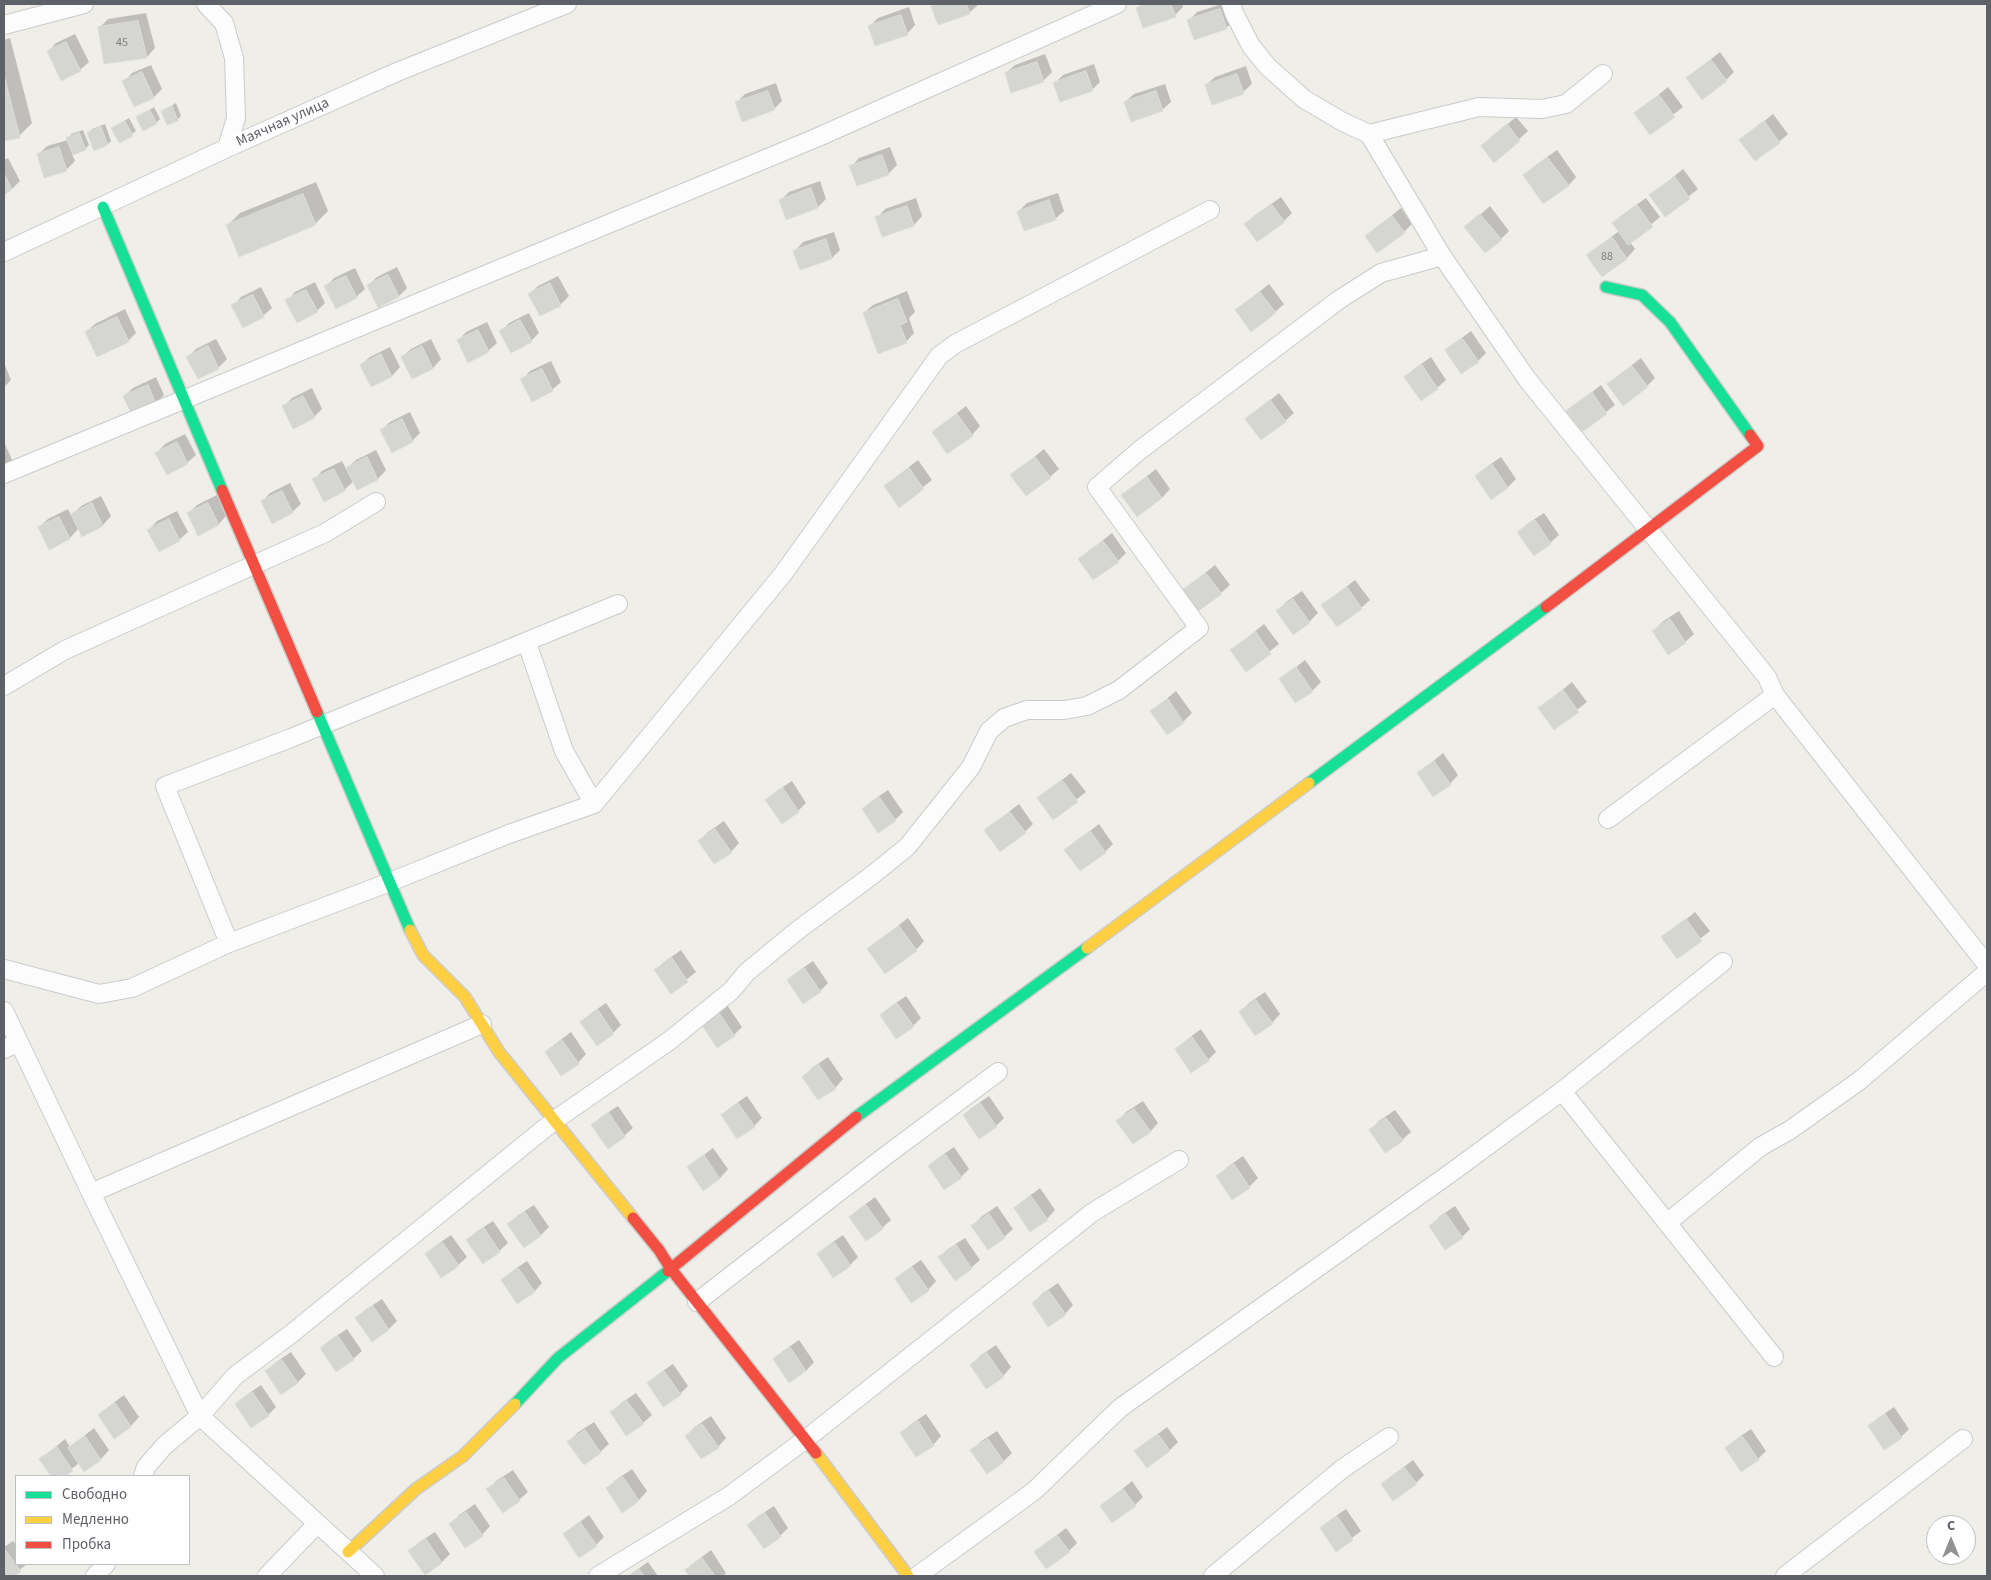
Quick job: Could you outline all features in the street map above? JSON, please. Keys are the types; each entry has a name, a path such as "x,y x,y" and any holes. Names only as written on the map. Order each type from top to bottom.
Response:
{"street":[{"path":"206,4 224,23 234,58 236,118 227,148"},
{"name":"Маячная улица","path":"4,252 227,148 397,72 567,4"},
{"path":"4,474 816,138 1117,4"},
{"path":"1231,4 1251,46 1268,67 1304,99 1343,122 1369,134 1442,256 1527,379 1767,677 1775,695 1987,965"},
{"path":"4,25 76,5"},
{"path":"1369,134 1479,107 1542,109 1566,104 1603,74"},
{"path":"103,207 322,725 411,933 423,955 464,997 499,1052 659,1250 671,1269 806,1439 908,1576"},
{"path":"4,969 99,994 132,988 229,943 390,882 509,834 594,804 783,574 939,356 955,344 1210,210"},
{"path":"143,1475 146,1467 164,1446 200,1416 235,1376 291,1334 555,1120 669,1041 731,991 747,972 798,930 907,847 971,767 989,731 1004,718 1027,710 1064,710 1087,706 1119,690 1199,628 1097,487 1140,450 1340,299 1381,273 1442,256"},
{"path":"348,1552 416,1490 463,1456 504,1416 558,1358 671,1269 854,1119 1203,862 1758,446 1670,322 1642,295 1606,287"},
{"path":"4,686 65,650 325,533 376,502"},
{"path":"229,943 165,786 527,643 618,604"},
{"path":"527,643 564,751 594,804"},
{"path":"1608,819 1775,695"},
{"path":"916,1576 1034,1492 1120,1408 1452,1172 1562,1090 1723,962"},
{"path":"1666,1223 1760,1147 1790,1130 1859,1081 1987,972"},
{"path":"4,1011 11,1046 90,1193 200,1416 375,1576"},
{"path":"90,1193 482,1024"},
{"path":"698,1302 884,1157 998,1072"},
{"path":"1562,1090 1774,1357"},
{"path":"598,1576 729,1496 806,1439 1093,1212 1180,1160"},
{"path":"1213,1576 1342,1469 1389,1437"},
{"path":"1785,1576 1963,1439"},
{"path":"267,1576 317,1524"},
{"path":"95,1576 105,1565"}],"building":[{"path":"936,4 966,4 970,14 938,25 931,6"},
{"path":"1148,4 1171,4 1176,17 1143,28 1136,8"},
{"path":"1220,9 1227,29 1194,40 1187,20"},
{"path":"901,15 908,35 875,46 868,26"},
{"path":"138,21 147,58 104,64 98,27"},
{"path":"66,42 81,71 61,81 47,51"},
{"path":"1711,60 1727,81 1702,100 1686,78"},
{"path":"1037,62 1044,82 1011,93 1005,73"},
{"path":"1086,71 1093,91 1060,102 1053,83"},
{"path":"142,72 154,98 134,107 122,81"},
{"path":"1237,74 1244,94 1212,105 1205,85"},
{"path":"4,75 20,138 4,141"},
{"path":"768,91 775,110 742,122 735,102"},
{"path":"1156,91 1163,111 1131,122 1124,102"},
{"path":"1659,95 1675,117 1650,135 1634,113"},
{"path":"172,106 178,121 167,125 161,111"},
{"path":"150,110 157,124 143,131 136,117"},
{"path":"125,121 133,136 119,143 111,128"},
{"path":"1764,121 1780,143 1755,161 1739,140"},
{"path":"1507,124 1520,141 1494,163 1481,146"},
{"path":"101,127 108,145 94,151 87,133"},
{"path":"79,133 86,150 73,155 66,138"},
{"path":"59,147 67,171 44,178 37,154"},
{"path":"882,155 889,175 857,186 849,166"},
{"path":"1548,158 1569,186 1543,204 1523,175"},
{"path":"4,173 12,190 4,195"},
{"path":"1675,177 1690,199 1665,217 1649,195"},
{"path":"811,188 818,208 786,220 779,200"},
{"path":"303,194 316,225 239,257 226,225"},
{"path":"1049,200 1056,220 1024,231 1017,212"},
{"path":"1272,205 1285,222 1257,242 1244,224"},
{"path":"1637,205 1653,227 1628,245 1612,223"},
{"path":"907,206 914,226 882,237 875,217"},
{"path":"1480,214 1502,240 1485,253 1464,227"},
{"path":"1392,216 1405,233 1377,253 1365,236"},
{"path":"1612,237 1627,259 1602,277 1586,255"},
{"path":"826,239 832,259 800,270 793,251"},
{"path":"388,275 399,297 378,308 367,285"},
{"path":"346,276 357,298 336,309 324,286"},
{"path":"550,283 561,306 540,316 528,294"},
{"path":"306,290 318,312 297,323 285,300"},
{"path":"1260,292 1276,313 1251,332 1235,310"},
{"path":"253,295 264,317 243,328 231,305"},
{"path":"898,299 907,322 900,325 907,343 878,354 863,313"},
{"path":"117,317 129,342 97,357 85,332"},
{"path":"520,320 532,342 511,353 499,331"},
{"path":"478,330 489,352 468,363 457,340"},
{"path":"1462,338 1479,362 1461,374 1445,350"},
{"path":"208,346 219,369 198,379 186,357"},
{"path":"422,346 433,369 412,379 401,357"},
{"path":"381,354 392,377 371,387 360,365"},
{"path":"1422,365 1438,389 1421,401 1404,377"},
{"path":"1632,366 1648,387 1623,406 1607,384"},
{"path":"542,369 553,391 532,402 520,379"},
{"path":"148,385 156,404 132,415 123,396"},
{"path":"1592,392 1607,414 1582,432 1566,411"},
{"path":"303,396 315,418 293,429 282,406"},
{"path":"1270,400 1286,422 1261,440 1245,419"},
{"path":"957,414 973,436 947,454 932,432"},
{"path":"402,419 413,442 392,453 380,430"},
{"path":"177,442 188,464 167,475 155,453"},
{"path":"367,457 378,480 357,490 346,468"},
{"path":"1035,457 1051,478 1026,496 1010,475"},
{"path":"1492,464 1508,488 1491,500 1475,476"},
{"path":"909,468 924,489 899,508 884,486"},
{"path":"334,469 345,491 324,502 312,479"},
{"path":"1147,477 1162,498 1137,517 1121,495"},
{"path":"282,491 293,513 272,524 261,501"},
{"path":"92,503 103,526 82,537 71,514"},
{"path":"208,503 219,525 198,536 187,513"},
{"path":"59,517 70,539 49,550 38,527"},
{"path":"169,519 180,541 159,552 147,530"},
{"path":"1535,520 1551,544 1534,556 1517,532"},
{"path":"1103,541 1119,562 1093,580 1078,559"},
{"path":"1206,573 1222,594 1197,612 1181,591"},
{"path":"1347,587 1362,609 1337,627 1321,605"},
{"path":"1293,599 1310,623 1293,635 1276,611"},
{"path":"1670,619 1686,643 1668,655 1652,631"},
{"path":"1256,632 1271,654 1246,672 1230,650"},
{"path":"1296,667 1313,692 1295,703 1279,679"},
{"path":"1563,690 1579,712 1554,730 1538,708"},
{"path":"1168,699 1184,723 1167,735 1150,711"},
{"path":"1434,761 1451,785 1433,797 1417,773"},
{"path":"1062,780 1078,802 1053,820 1037,798"},
{"path":"783,788 799,812 782,824 765,800"},
{"path":"879,797 896,821 878,833 862,809"},
{"path":"1010,812 1026,833 1000,852 984,830"},
{"path":"715,829 732,853 714,864 698,841"},
{"path":"1090,831 1106,853 1080,871 1064,850"},
{"path":"1686,919 1702,941 1677,959 1661,937"},
{"path":"899,926 917,951 885,974 867,949"},
{"path":"672,958 688,982 671,994 654,970"},
{"path":"804,968 821,992 803,1004 787,980"},
{"path":"1256,1000 1273,1024 1255,1036 1239,1012"},
{"path":"897,1003 914,1027 896,1039 880,1015"},
{"path":"598,1010 614,1034 597,1046 580,1022"},
{"path":"718,1012 735,1036 717,1048 701,1024"},
{"path":"1192,1037 1209,1061 1191,1073 1175,1049"},
{"path":"562,1040 579,1064 561,1076 545,1052"},
{"path":"819,1065 836,1089 818,1100 802,1077"},
{"path":"738,1103 755,1127 737,1139 721,1115"},
{"path":"980,1103 997,1127 979,1139 963,1115"},
{"path":"1134,1109 1151,1132 1133,1144 1116,1121"},
{"path":"609,1113 625,1137 608,1149 591,1125"},
{"path":"1386,1118 1403,1141 1385,1153 1369,1130"},
{"path":"945,1154 962,1178 944,1190 928,1166"},
{"path":"704,1155 720,1179 703,1191 687,1167"},
{"path":"1234,1164 1250,1188 1232,1200 1216,1176"},
{"path":"1031,1196 1048,1220 1030,1232 1014,1208"},
{"path":"866,1205 883,1229 866,1241 849,1217"},
{"path":"525,1212 541,1236 524,1248 507,1224"},
{"path":"989,1214 1005,1238 988,1250 971,1226"},
{"path":"1446,1214 1463,1238 1445,1250 1429,1226"},
{"path":"484,1228 500,1252 483,1264 466,1240"},
{"path":"442,1242 459,1266 441,1278 425,1254"},
{"path":"834,1242 851,1266 833,1278 817,1254"},
{"path":"956,1245 972,1269 955,1281 938,1257"},
{"path":"912,1267 929,1291 911,1303 895,1279"},
{"path":"518,1268 535,1292 517,1304 501,1280"},
{"path":"1049,1291 1066,1315 1048,1327 1032,1303"},
{"path":"373,1306 389,1330 372,1342 355,1318"},
{"path":"338,1336 354,1360 336,1372 320,1348"},
{"path":"790,1347 806,1371 789,1383 773,1359"},
{"path":"987,1353 1004,1377 986,1389 970,1365"},
{"path":"282,1360 298,1383 281,1395 265,1371"},
{"path":"664,1371 681,1395 663,1407 647,1383"},
{"path":"252,1392 269,1416 251,1428 235,1404"},
{"path":"627,1401 644,1424 626,1436 610,1412"},
{"path":"115,1403 131,1427 114,1439 98,1415"},
{"path":"1885,1414 1902,1438 1884,1450 1868,1426"},
{"path":"918,1421 934,1446 916,1457 900,1433"},
{"path":"702,1424 719,1448 701,1459 685,1436"},
{"path":"585,1430 601,1453 584,1465 567,1442"},
{"path":"1158,1434 1170,1451 1147,1468 1134,1451"},
{"path":"85,1436 101,1460 84,1472 68,1448"},
{"path":"1742,1436 1759,1460 1741,1472 1725,1448"},
{"path":"988,1439 1004,1462 987,1474 970,1450"},
{"path":"57,1447 73,1471 67,1475 50,1475 39,1459"},
{"path":"1404,1467 1417,1484 1393,1501 1381,1484"},
{"path":"623,1477 639,1501 622,1513 606,1488"},
{"path":"504,1478 520,1501 503,1513 486,1489"},
{"path":"1123,1489 1136,1506 1112,1523 1100,1506"},
{"path":"466,1512 483,1536 465,1548 449,1524"},
{"path":"765,1513 781,1537 764,1549 747,1525"},
{"path":"1337,1516 1353,1540 1336,1552 1320,1528"},
{"path":"580,1522 597,1546 579,1558 563,1534"},
{"path":"1057,1535 1070,1552 1046,1569 1034,1552"},
{"path":"426,1539 442,1563 425,1575 408,1551"},
{"path":"4,1548 21,1572 14,1576 4,1576"},
{"path":"702,1558 715,1576 689,1576 685,1570"},
{"path":"639,1569 644,1576 629,1576"}],"traffic: fast":[{"path":"103,207 222,490"},
{"path":"1606,287 1642,295 1670,322 1750,435"},
{"path":"1309,783 1546,607"},
{"path":"317,712 410,930"},
{"path":"856,1117 1087,948"},
{"path":"515,1404 558,1358 668,1271"}],"traffic: slow":[{"path":"1087,948 1309,783"},
{"path":"410,930 423,955 465,997 499,1052 633,1218"},
{"path":"348,1552 416,1489 463,1456 515,1404"},
{"path":"816,1453 908,1576"}],"traffic: jam":[{"path":"1546,607 1758,446 1750,435"},
{"path":"222,490 317,712"},
{"path":"668,1271 856,1117"},
{"path":"633,1218 816,1453"}]}
